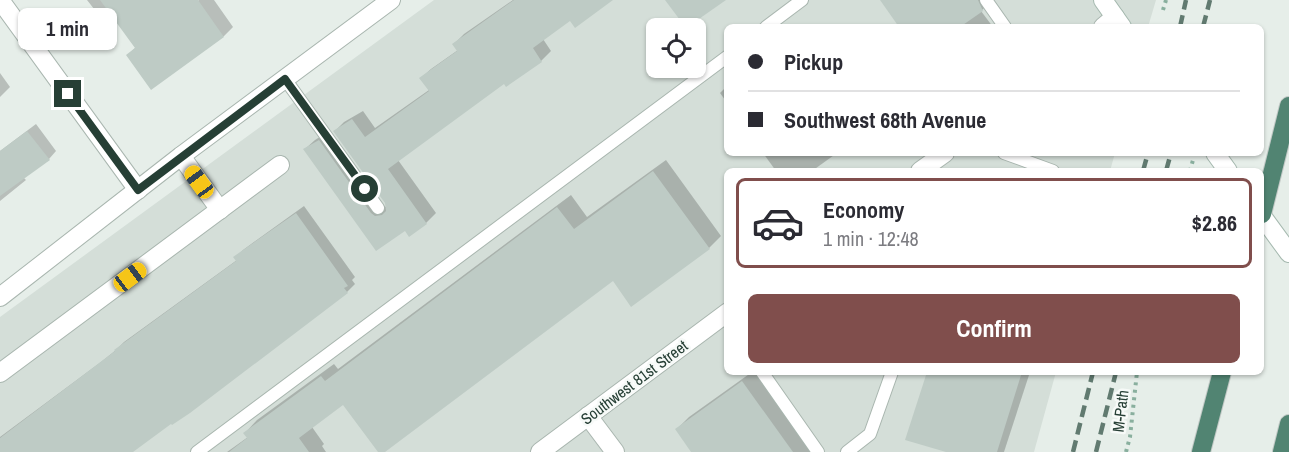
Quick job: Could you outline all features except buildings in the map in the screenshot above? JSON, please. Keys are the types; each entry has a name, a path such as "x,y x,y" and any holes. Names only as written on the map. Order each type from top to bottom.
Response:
{"highway":[{"path":"1264,207 1289,106"},
{"path":"1201,452 1221,375"},
{"path":"1282,452 1289,424"}],"street":[{"path":"0,0 138,190"},
{"path":"0,297 181,156 391,0"},
{"path":"1103,0 1113,24"},
{"path":"181,156 220,210"},
{"path":"0,373 280,165"},
{"path":"1264,218 1289,253"},
{"name":"Southwest 81st Street","path":"540,452 724,318"},
{"path":"588,416 615,452"}],"lane":[{"path":"770,24 802,0"},
{"path":"986,0 1003,24"},
{"path":"197,452 724,59"},
{"path":"285,79 378,208"},
{"path":"1012,156 1045,168"},
{"path":"764,375 819,452"},
{"path":"847,452 870,434 891,375"}],"path":[{"path":"1163,10 1166,0"},
{"name":"M-Path","path":"1126,452 1130,437 1137,375"}],"shaded area":[{"path":"434,0 1156,0 1149,24 724,24 724,156 1114,156 1111,168 724,168 724,375 1055,375 1034,452 0,452 0,317"}],"railway":[{"path":"1181,24 1186,0"},
{"path":"1204,24 1210,0"},
{"path":"1144,168 1147,156"},
{"path":"1167,168 1170,156"},
{"path":"1073,452 1092,375"},
{"path":"1096,452 1115,375"}],"route":[{"path":"68,94 138,190 285,79 365,189"}]}
